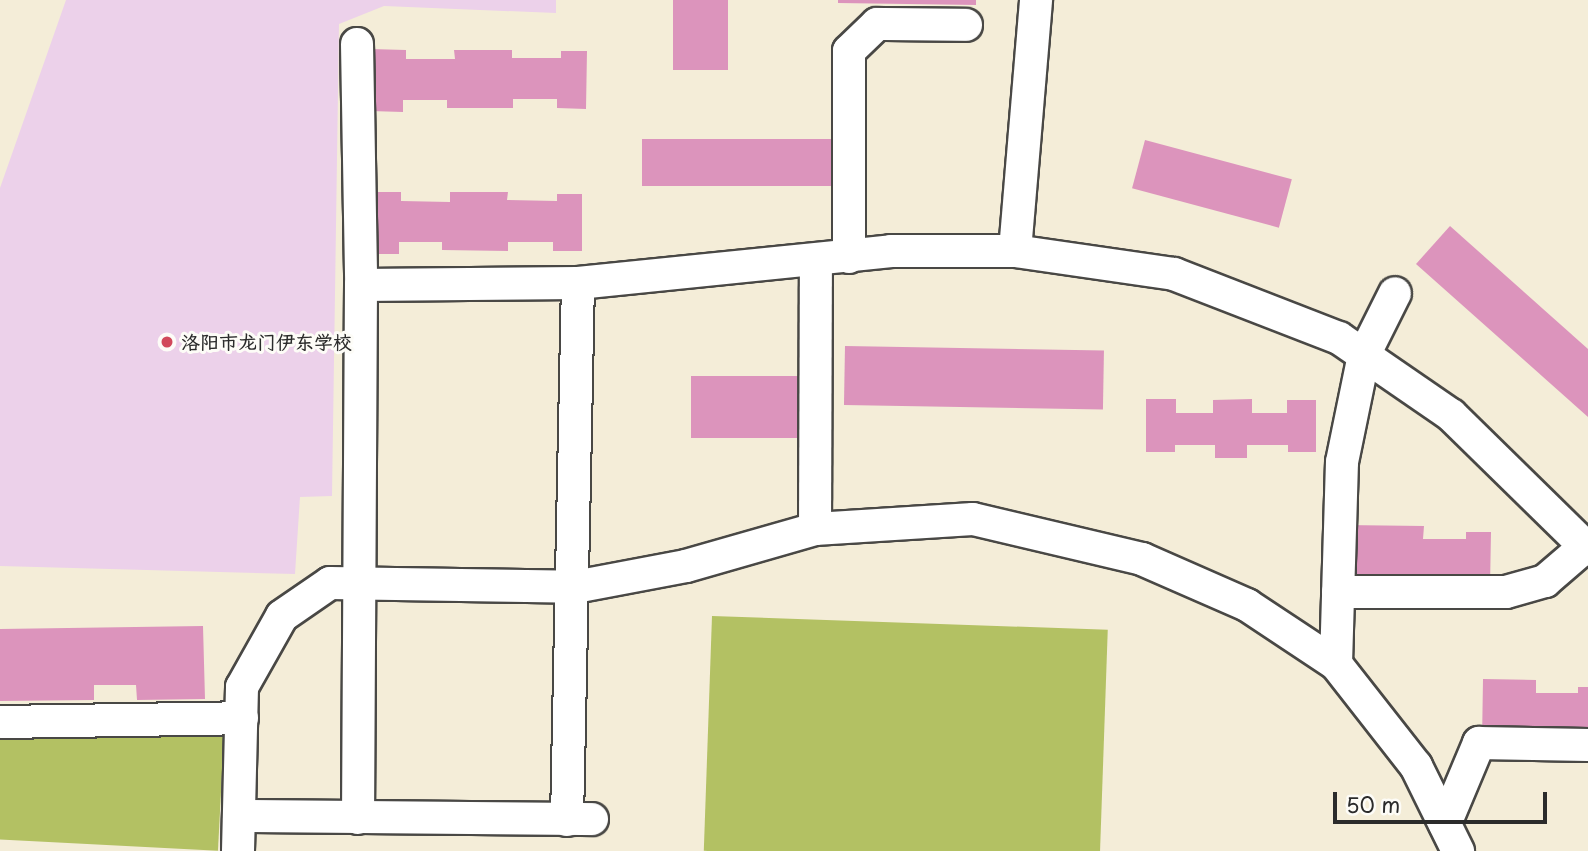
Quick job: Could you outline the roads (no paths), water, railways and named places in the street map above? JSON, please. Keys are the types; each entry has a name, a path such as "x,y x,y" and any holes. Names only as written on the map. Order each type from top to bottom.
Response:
{"street":[{"path":"1015,251 1036,0"},
{"path":"849,257 849,51 877,24 966,25"},
{"path":"357,44 361,285 358,818"},
{"path":"361,285 578,283 816,262 891,251 1015,251 1174,274 1339,338 1451,415 1587,545 1545,582 1506,592 1338,592"},
{"path":"815,529 816,262"},
{"path":"239,816 579,820 575,587 578,283"},
{"path":"1336,664 1342,462 1364,355 1395,293"},
{"path":"238,851 242,687 282,616 330,583 575,587 686,566 815,529 973,519 1142,559 1248,605 1336,664 1416,766 1452,837"},
{"path":"0,722 242,718"},
{"path":"1452,837 1479,743 1588,745"}],"place":[{"name":"洛阳市龙门伊东学校","path":"167,342"}]}
